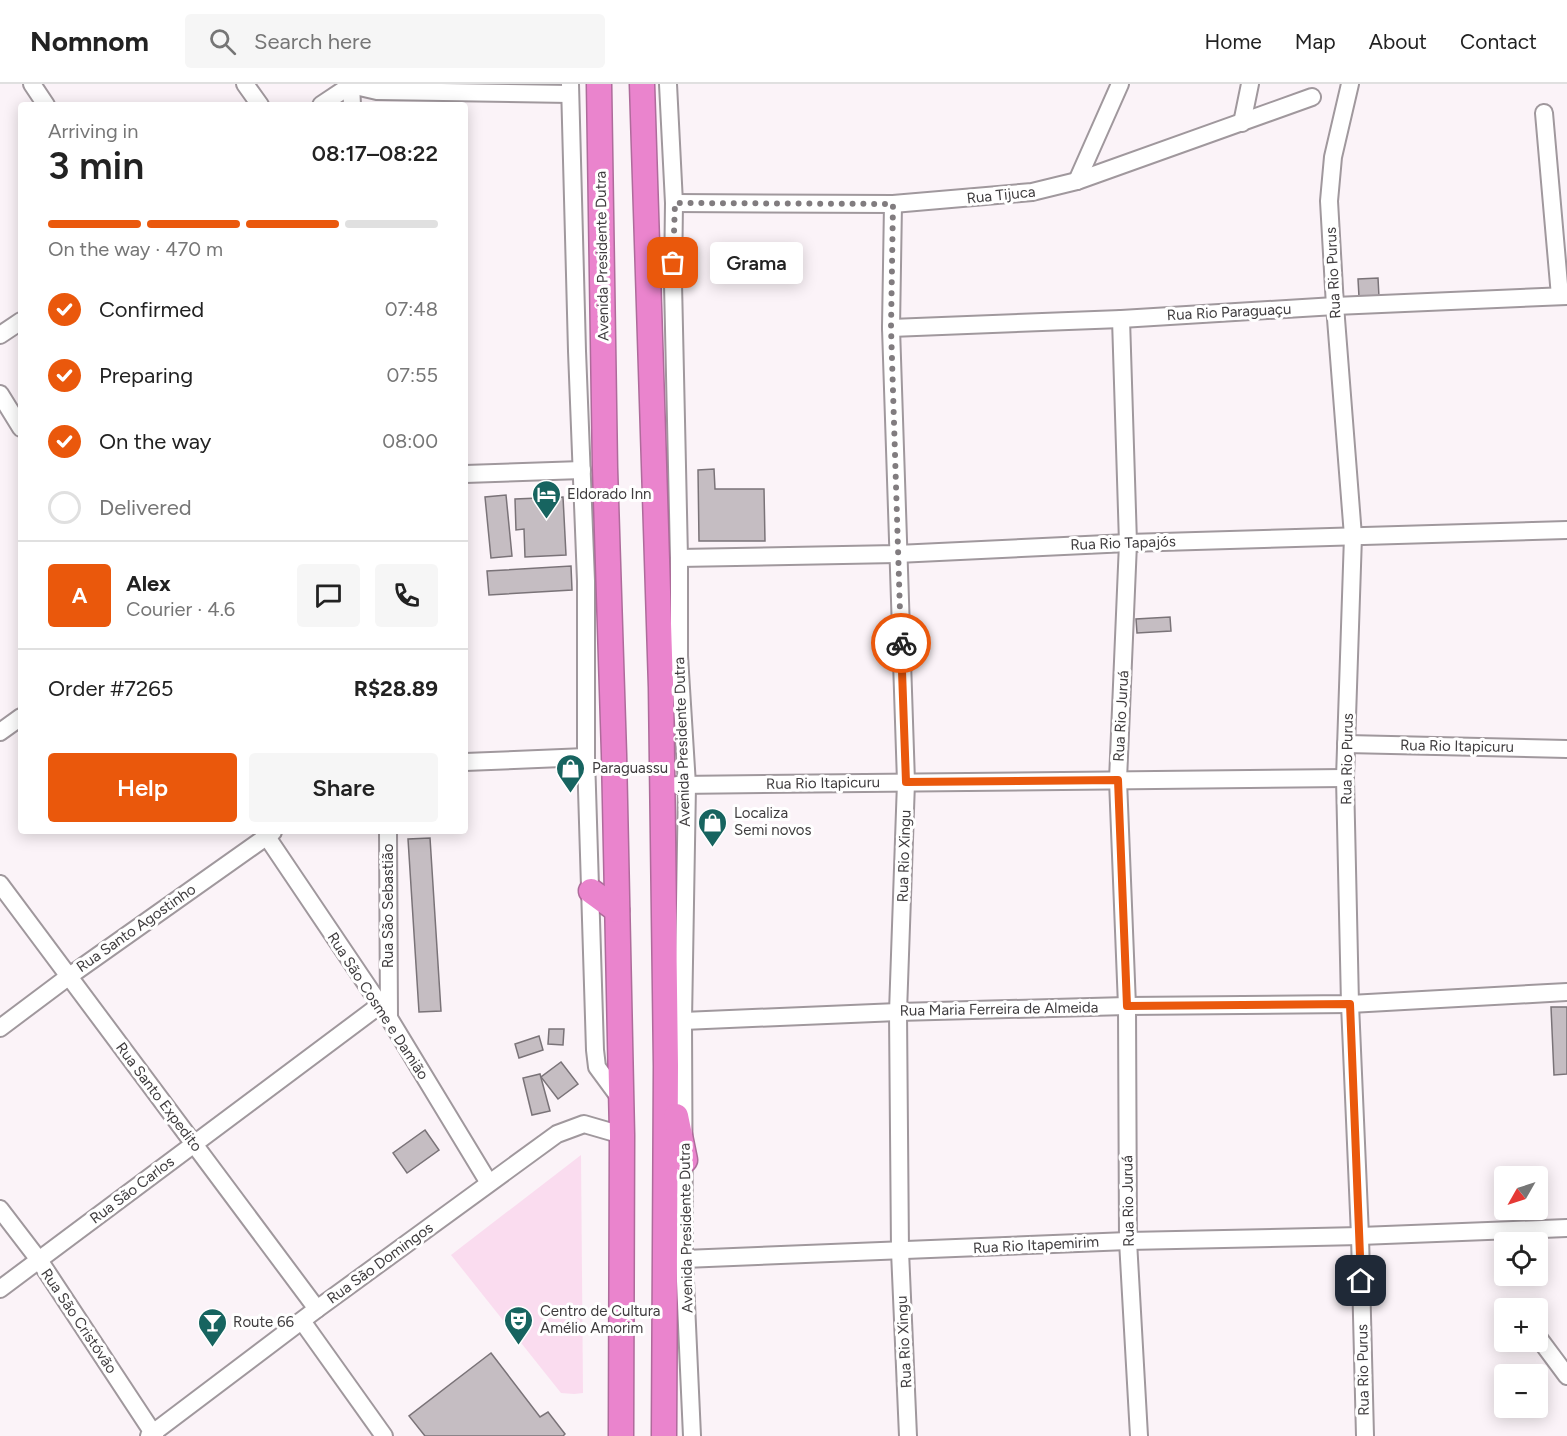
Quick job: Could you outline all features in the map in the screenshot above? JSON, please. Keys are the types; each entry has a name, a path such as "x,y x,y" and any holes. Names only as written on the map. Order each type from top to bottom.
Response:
{"highway":[{"name":"Avenida Presidente Dutra","path":"599,84 605,468 622,1101 621,1436"},
{"name":"Avenida Presidente Dutra","path":"642,84 661,687 666,1066 675,1312 664,1436"},
{"path":"661,687 679,656"},
{"path":"591,891 617,910"},
{"path":"666,1066 685,1160"}],"street":[{"path":"32,84 44,102"},
{"path":"245,84 258,102"},
{"path":"351,84 377,91 570,89 586,580 586,757 597,1067 622,1101"},
{"path":"325,102 351,84"},
{"path":"351,84 352,102"},
{"name":"Avenida Presidente Dutra","path":"668,84 675,203 673,283 679,656 687,785 683,1021 684,1259 675,1312 692,1436"},
{"path":"1077,181 1120,84"},
{"path":"1242,123 1250,84"},
{"name":"Rua Rio Purus","path":"1350,84 1333,157 1329,201 1353,536 1345,778 1350,1004 1360,1236 1365,1436"},
{"name":"Rua Tijuca","path":"675,203 893,204 1032,192 1077,181 1312,97"},
{"path":"1544,113 1564,296"},
{"name":"Rua Rio Xingu","path":"893,204 891,328 906,782 898,1012 900,1251 908,1436"},
{"name":"Rua Rio Paraguaçu","path":"891,328 1120,319 1335,306 1564,296"},
{"name":"Rua Rio Juruá","path":"1120,319 1128,543 1118,780 1127,1006 1128,1241 1139,1436"},
{"path":"0,335 18,323"},
{"path":"0,394 18,423"},
{"path":"468,474 582,470"},
{"name":"Rua Rio Tapajós","path":"679,558 897,554 1128,543 1567,530"},
{"path":"0,732 18,719"},
{"name":"Rua Rio Itapicuru","path":"1346,744 1567,749"},
{"path":"468,762 586,757"},
{"name":"Rua Rio Itapicuru","path":"662,784 1345,778"},
{"name":"Rua Santo Agostinho","path":"0,1028 267,834"},
{"name":"Rua São Cosme e Damião","path":"269,834 384,1011 489,1183"},
{"name":"Rua São Sebastião","path":"384,1011 388,834"},
{"name":"Rua Santo Expedito","path":"0,884 317,1309"},
{"name":"Rua Maria Ferreira de Almeida","path":"683,1021 1127,1006 1350,1004 1567,992"},
{"name":"Rua São Carlos","path":"0,1289 194,1144 384,1011"},
{"name":"Rua São Domingos","path":"152,1435 317,1309 544,1142 584,1124 622,1135"},
{"name":"Rua São Cristóvão","path":"0,1209 39,1260 152,1435"},
{"name":"Rua Rio Itapemirim","path":"684,1259 1128,1241 1360,1236 1567,1228"},
{"path":"302,1321 384,1436"},
{"path":"1548,1350 1567,1376"}],"shaded area":[{"path":"581,1155 583,1393 574,1394 561,1393 451,1255"}],"building":[{"path":"1378,278 1379,297 1359,297 1358,279"},
{"path":"714,469 715,489 764,489 765,541 699,541 698,470"},
{"path":"506,495 512,556 491,558 485,497"},
{"path":"563,497 566,555 525,557 524,529 516,530 515,499"},
{"path":"571,566 572,590 489,595 487,571"},
{"path":"1170,617 1171,631 1137,633 1136,619"},
{"path":"430,838 441,1011 419,1012 408,839"},
{"path":"1551,1007 1567,1007 1567,1074 1554,1075"},
{"path":"549,1029 564,1029 563,1045 548,1044"},
{"path":"539,1036 543,1050 519,1058 515,1044"},
{"path":"561,1062 578,1084 558,1099 541,1077"},
{"path":"540,1074 550,1111 532,1115 523,1078"},
{"path":"425,1130 439,1150 407,1173 393,1153"},
{"path":"491,1353 540,1417 548,1412 565,1434 563,1436 425,1436 409,1416"}],"way so far":[{"path":"673,263 675,203 893,204 891,328 901,643"}],"place":[{"name":"Grama","path":"673,263"},
{"name":"Eldorado Inn","path":"546,520"},
{"name":"Paraguassu","path":"571,794"},
{"name":"Localiza Semi novos","path":"713,848"},
{"name":"Centro de Cultura Amélio Amorim","path":"519,1346"},
{"name":"Route 66","path":"212,1348"}],"route":[{"path":"901,643 906,782 1118,780 1127,1006 1350,1004 1361,1281"}]}
